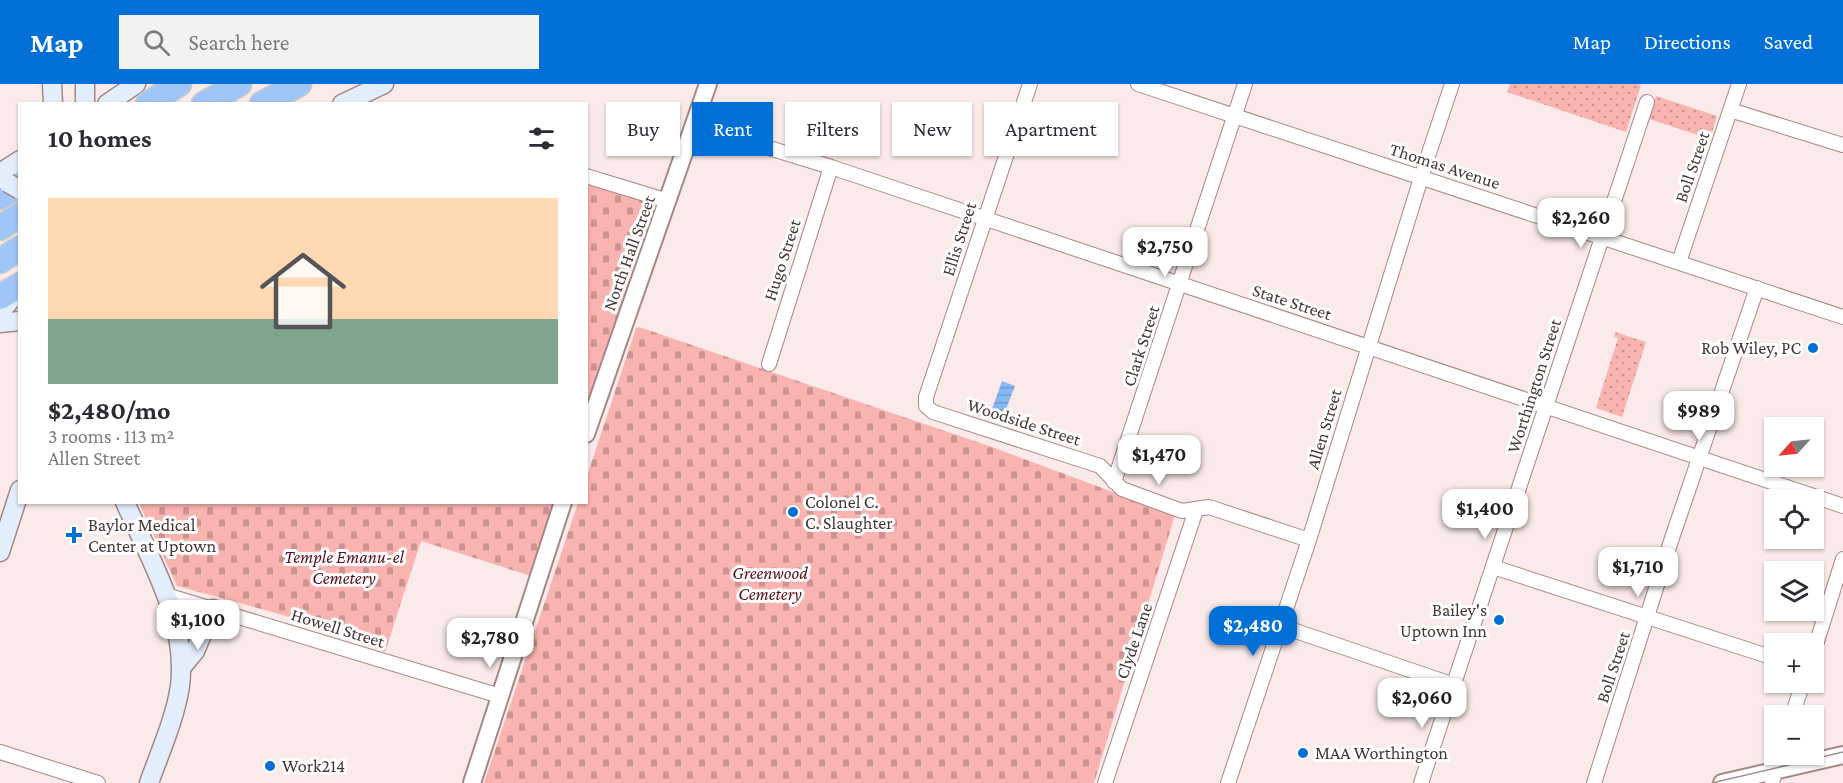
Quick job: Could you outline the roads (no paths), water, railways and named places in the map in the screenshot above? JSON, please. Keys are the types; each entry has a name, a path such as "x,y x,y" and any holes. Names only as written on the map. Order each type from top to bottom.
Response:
{"highway":[{"path":"151,102 179,84"},
{"path":"208,102 239,84"},
{"path":"266,102 299,84"},
{"path":"295,102 306,84"},
{"path":"0,228 18,216"},
{"path":"0,261 18,249"},
{"path":"0,297 18,286"}],"main road":[{"path":"52,84 53,102"},
{"path":"85,84 85,102"},
{"path":"346,102 384,84"},
{"path":"111,102 125,94"},
{"path":"8,185 18,164"},
{"path":"0,315 18,292"},
{"path":"0,315 18,303"},
{"path":"0,323 18,321"},
{"path":"0,552 18,496"},
{"path":"126,504 166,595 177,630 181,668 176,706 149,783"},
{"path":"181,668 195,651 213,609"}],"street":[{"name":"North Hall Street","path":"702,102 708,84"},
{"name":"Ellis Street","path":"926,406 929,387 1030,84"},
{"name":"Thomas Avenue","path":"1138,84 1843,317"},
{"name":"Clark Street","path":"1114,482 1245,84"},
{"name":"Allen Street","path":"1228,783 1309,540 1452,84"},
{"name":"Boll Street","path":"1678,262 1739,84"},
{"name":"Worthington Street","path":"1421,783 1647,102"},
{"path":"1730,110 1843,145"},
{"name":"North Hall Street","path":"588,428 692,130"},
{"name":"State Street","path":"773,149 1843,506"},
{"name":"Hugo Street","path":"769,364 831,167"},
{"path":"588,177 668,201"},
{"name":"Boll Street","path":"1594,783 1699,458 1757,288"},
{"name":"Woodside Street","path":"926,406 933,412 1100,466 1125,491 1182,511 1209,507 1309,540"},
{"path":"472,783 562,504"},
{"name":"Clyde Lane","path":"1105,783 1196,510"},
{"path":"1820,633 1843,559"},
{"path":"1493,567 1764,655"},
{"name":"Howell Street","path":"166,595 500,696"},
{"path":"1281,626 1454,685"},
{"path":"0,752 98,783"},
{"path":"1722,783 1843,755"}],"water":[{"path":"1002,381 1015,386 1004,414 992,409"}],"tram line":[{"path":"1712,783 1843,752"}],"place":[{"name":"Rob Wiley, PC","path":"1813,348"},
{"name":"Colonel C. C. Slaughter","path":"793,512"},
{"name":"Baylor Medical Center at Uptown","path":"74,535"},
{"name":"Bailey's Uptown Inn","path":"1499,620"},
{"name":"MAA Worthington","path":"1303,753"},
{"name":"Work214","path":"270,766"}],"park label":[{"name":"Temple Emanu-el Cemetery","path":"344,567"},
{"name":"Greenwood Cemetery","path":"770,583"}]}
